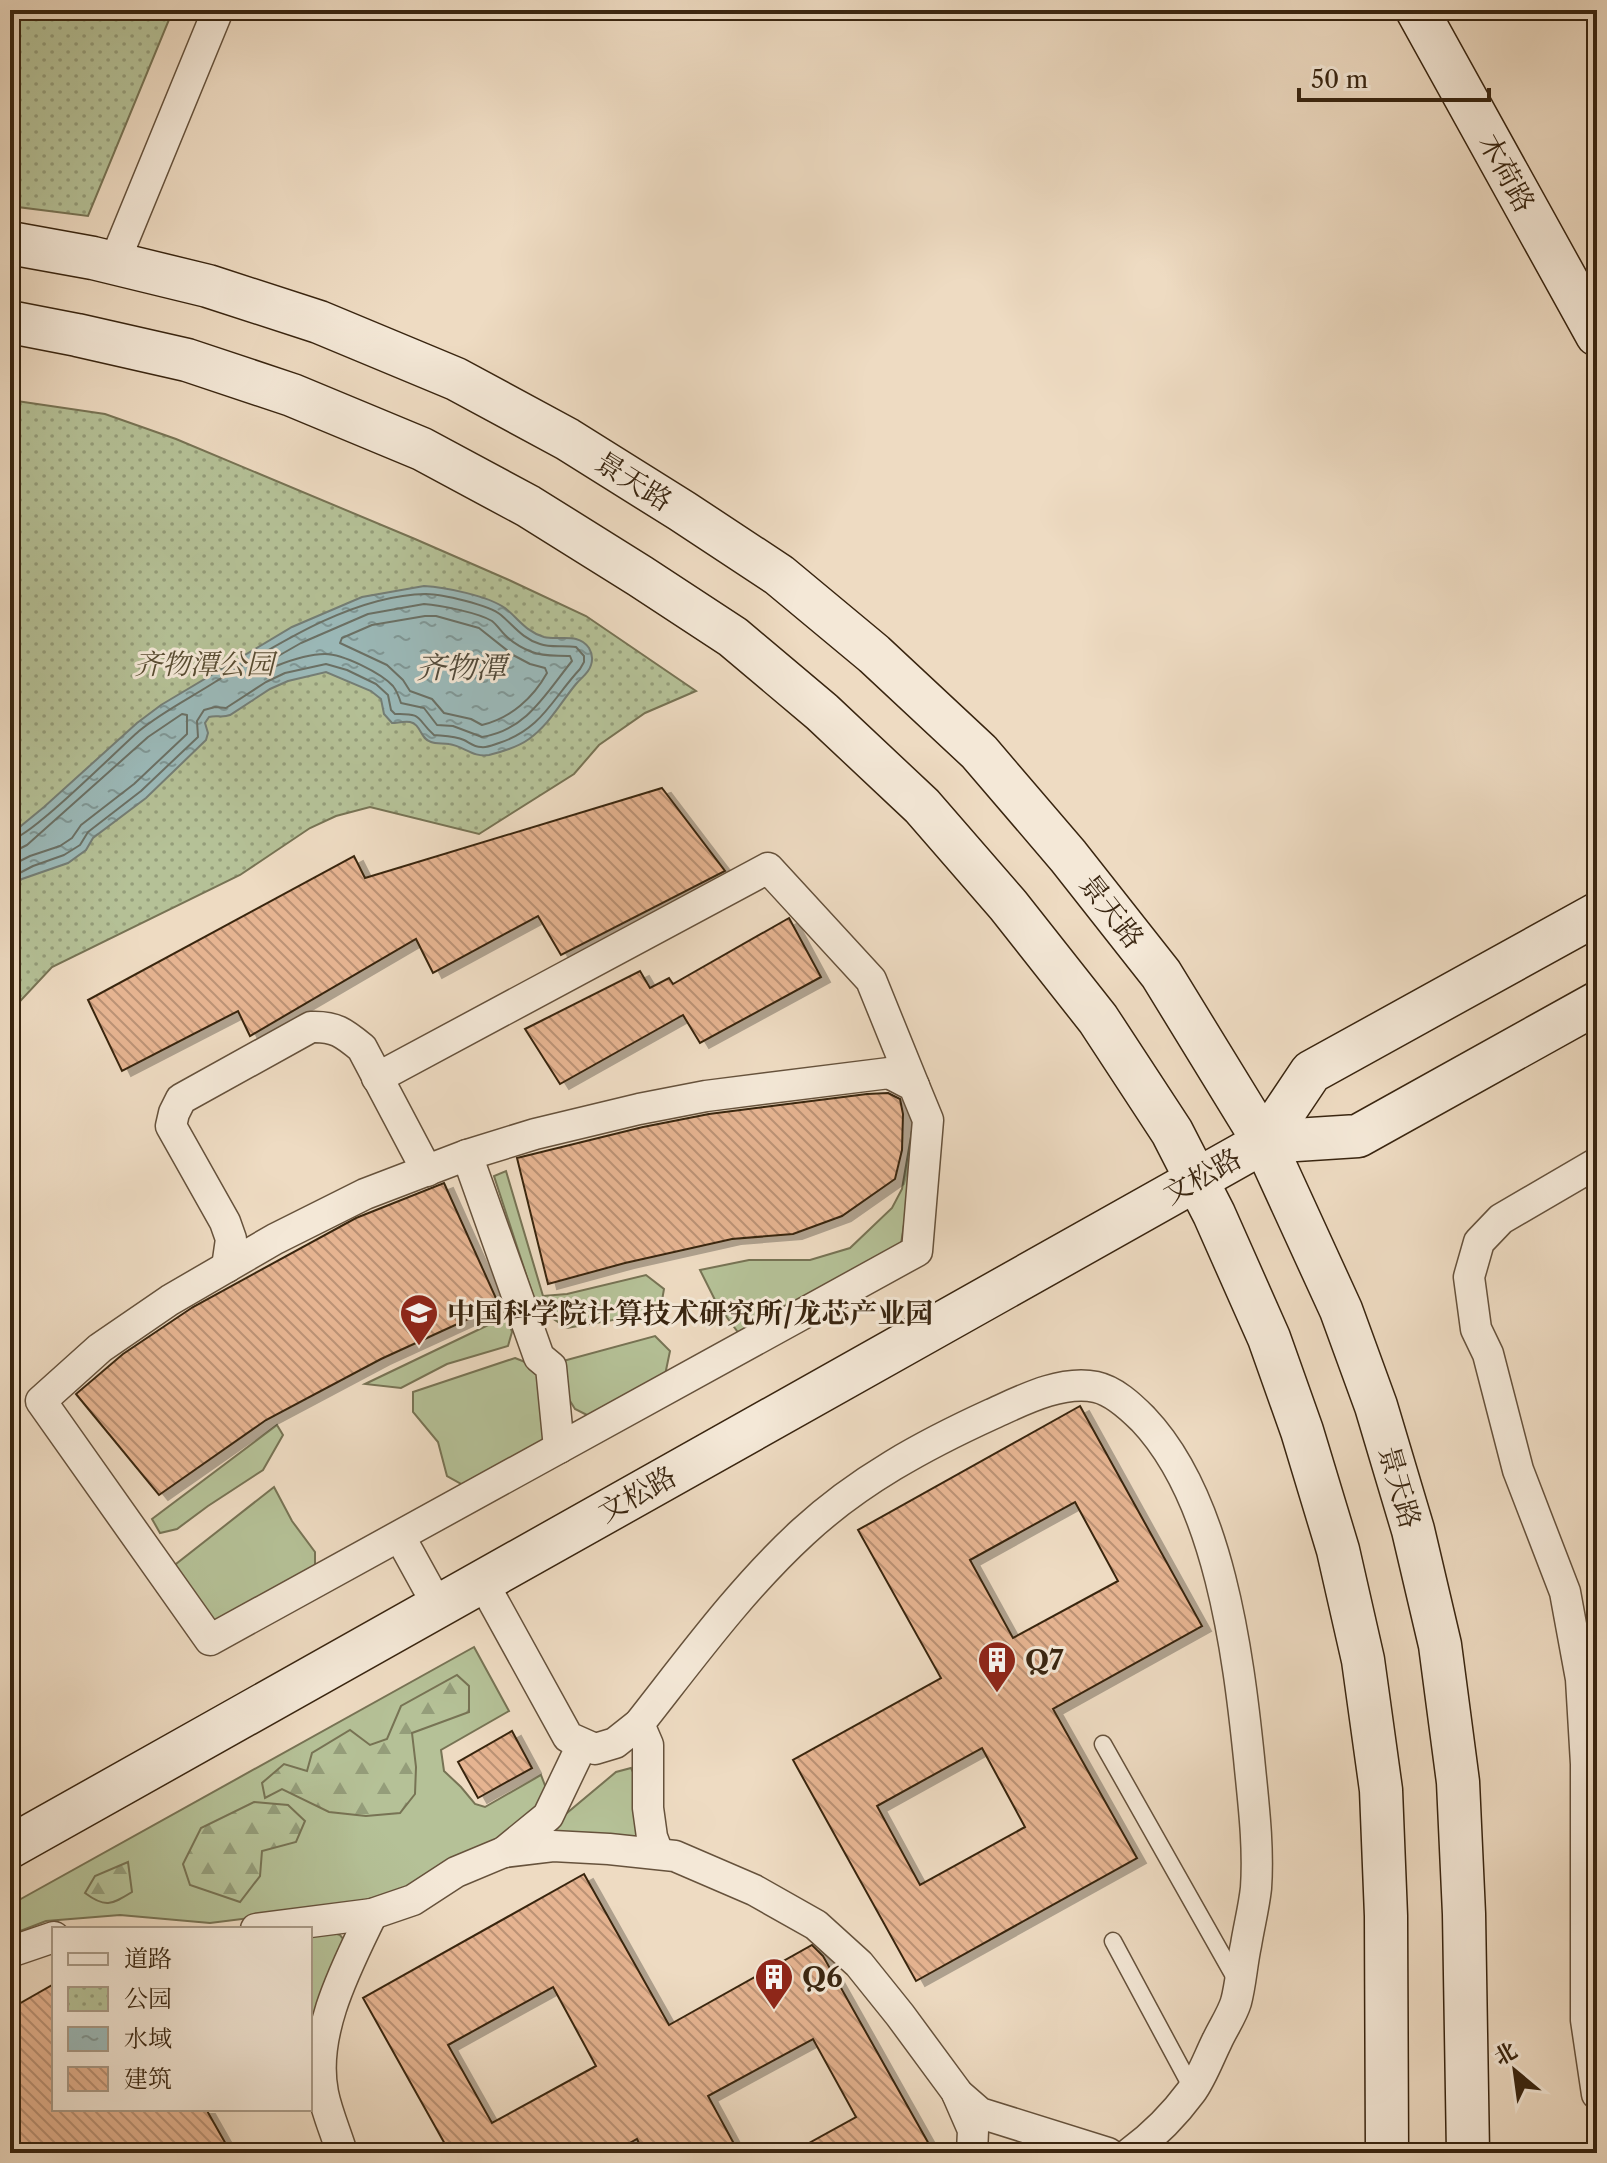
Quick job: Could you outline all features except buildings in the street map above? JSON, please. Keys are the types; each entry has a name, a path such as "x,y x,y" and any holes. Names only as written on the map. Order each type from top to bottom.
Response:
{"street":[{"path":"114,263 218,10"},
{"name":"木荷路","path":"1417,10 1597,335"},
{"name":"景天路","path":"10,243 114,263 208,286 319,322 456,379 567,439 779,575 874,654 979,752 1068,856 1161,974 1264,1142 1341,1310 1376,1406 1413,1530 1440,1645 1458,1782 1464,1914 1468,2153"},
{"path":"10,322 187,360 292,395 422,449 528,506 733,637 822,712 922,806 1008,905 1098,1019 1172,1132 1214,1214 1269,1338 1302,1431 1338,1550 1363,1660 1381,1806 1386,1916 1387,2153"},
{"path":"377,1078 768,868 871,980 928,1120 917,1251 210,1640 41,1401 100,1348 170,1300 275,1239 365,1194 467,1155 535,1134 706,1096 889,1073 914,1086"},
{"name":"文松路","path":"1264,1142 1311,1072 1597,914"},
{"name":"文松路","path":"10,1847 1264,1142 1358,1136 1597,1003"},
{"path":"227,1267 231,1239 225,1222 171,1126 174,1113 181,1099 311,1027 327,1026 346,1035 362,1048 427,1171"},
{"path":"467,1155 539,1357 551,1367 559,1448"},
{"path":"1597,1163 1501,1219 1479,1242 1469,1277 1476,1329 1488,1354 1518,1470 1565,1592 1581,1679 1586,1764 1586,2020 1597,2094"},
{"path":"482,1581 568,1737 595,1749 615,1743 639,1724 764,1570 804,1531 844,1498 894,1464 948,1434 1007,1407 1062,1389 1099,1387 1131,1408 1152,1429 1178,1467 1202,1519 1226,1603 1241,1679 1254,1810 1256,1888 1235,2004 1193,2090 1152,2136 1130,2153"},
{"path":"400,1537 438,1606"},
{"path":"639,1724 648,1745 648,1808 658,1853"},
{"path":"504,1852 548,1816 582,1745"},
{"path":"271,1927 372,1914 413,1900 456,1872 504,1852 553,1846 675,1856 754,1890 816,1925 859,1964 956,2091 980,2113 1108,2153"},
{"path":"342,2153 316,2082 328,2018 346,1968 372,1914"},
{"path":"10,1952 52,1938"},
{"path":"956,2091 973,2130 972,2153"}],"lane":[{"path":"1103,1744 1239,1985"},
{"path":"1113,1941 1193,2090"}],"green space":[{"path":"10,10 173,10 88,216 10,206"},
{"name":"齐物潭公园","path":"10,400 105,414 176,439 415,539 586,616 696,691 645,713 599,745 574,774 479,834 370,807 336,816 310,828 240,875 52,967 10,1012"},
{"path":"914,1119 918,1134 901,1244 740,1335 717,1304 700,1270 749,1260 810,1260 850,1248 892,1208 902,1189"},
{"path":"506,1171 543,1296 567,1294 646,1275 664,1289 660,1312 567,1328 537,1308 494,1176"},
{"path":"507,1316 512,1332 508,1346 447,1364 401,1388 365,1384"},
{"path":"655,1336 670,1351 665,1375 593,1418 575,1409 567,1396 563,1361"},
{"path":"515,1358 535,1366 550,1436 465,1486 447,1476 438,1442 413,1412 413,1392"},
{"path":"277,1425 283,1435 263,1470 177,1529 160,1533 152,1519"},
{"path":"274,1487 292,1521 315,1552 315,1568 216,1625 177,1580 176,1564"},
{"path":"474,1647 509,1711 441,1750 444,1771 475,1804 485,1807 541,1775 546,1788 543,1805 502,1839 419,1883 352,1905 210,1923 120,1915 46,1921 10,1935 10,1905"},
{"path":"457,1675 469,1686 469,1712 412,1733 415,1794 400,1813 366,1816 329,1812 282,1789 265,1798 262,1783 284,1764 307,1771 312,1753 350,1730 370,1745 387,1739 401,1706"},
{"path":"631,1768 635,1776 639,1836 634,1842 556,1832 556,1824 561,1818 616,1772"},
{"path":"254,1802 288,1805 305,1821 296,1842 262,1851 260,1876 240,1902 190,1885 183,1864 201,1828"},
{"path":"128,1862 132,1892 108,1903 85,1893 95,1876"},
{"path":"331,1932 345,1941 321,2018 312,2026 312,1937"}],"water":[{"name":"齐物潭","path":"424,586 454,590 488,600 505,608 537,634 579,640 589,648 592,658 589,670 549,720 529,739 504,751 478,755 454,745 427,740 414,723 392,723 384,714 381,699 371,691 326,672 288,681 230,715 209,717 205,723 208,733 206,740 146,798 93,838 86,850 68,863 22,879 10,888 10,835 161,705 292,627 362,597"}],"place":[{"name":"中国科学院计算技术研究所/龙芯产业园","path":"419,1347"},
{"name":"Q7","path":"997,1694"},
{"name":"Q6","path":"774,2011"}]}
